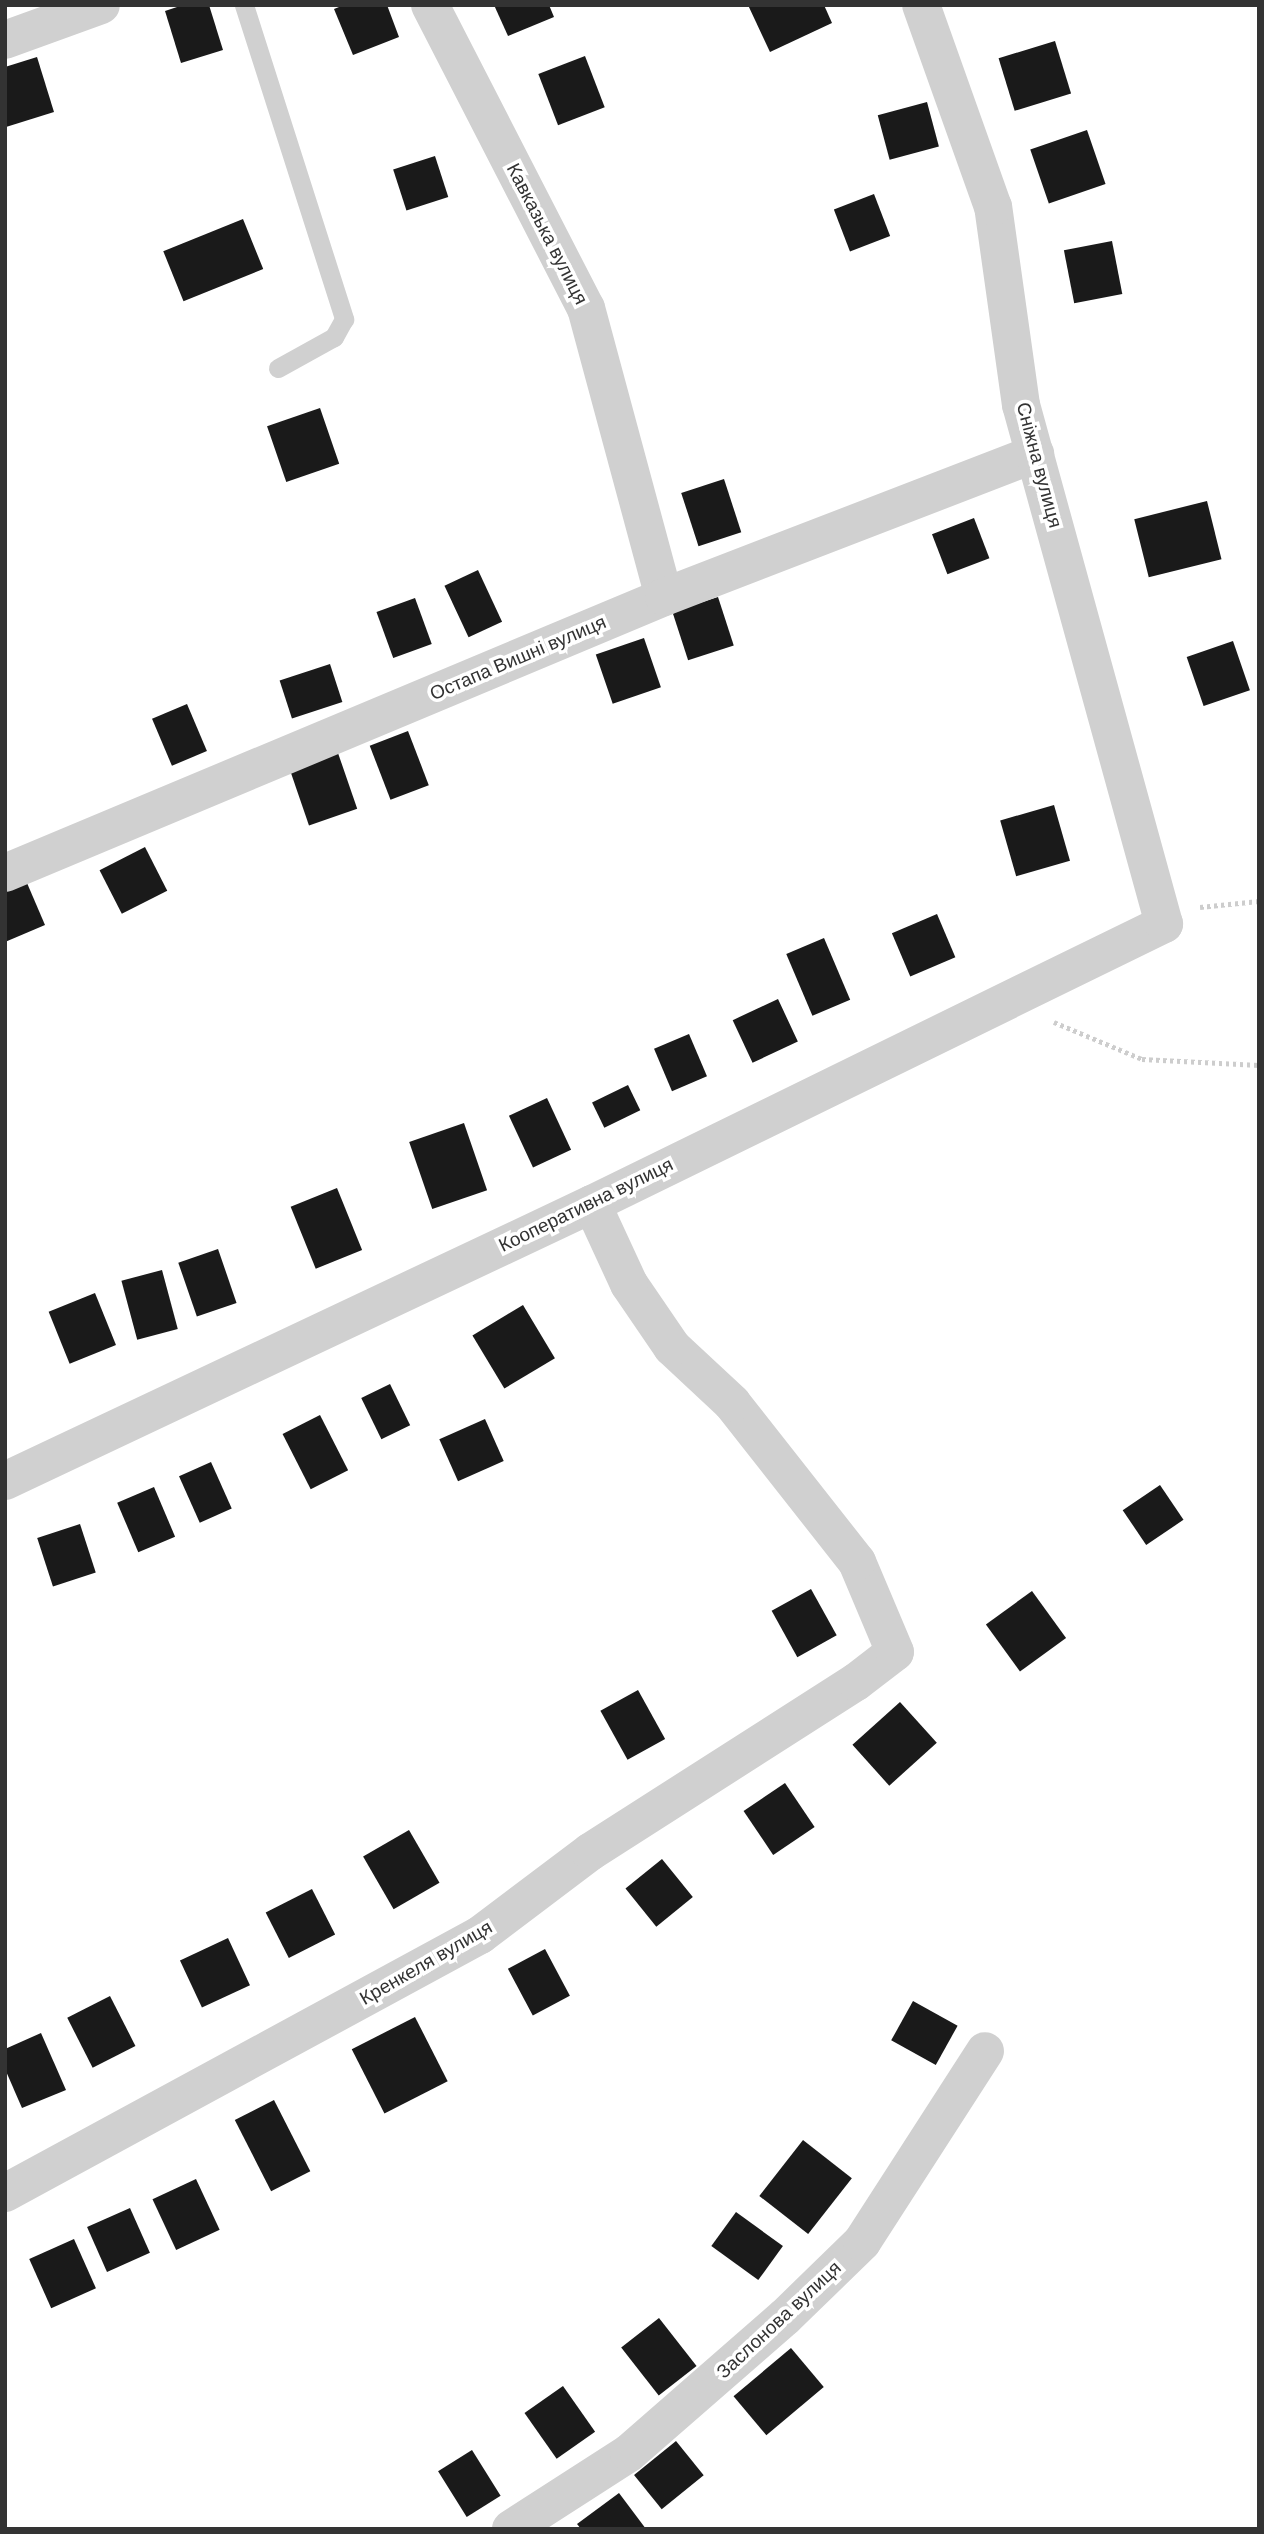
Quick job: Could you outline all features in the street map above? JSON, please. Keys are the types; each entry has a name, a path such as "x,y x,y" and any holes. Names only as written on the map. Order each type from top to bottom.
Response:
{"street":[{"path":"5,40 101,5"},
{"name":"Кавказька вулиця","path":"430,5 586,308 664,597"},
{"name":"Сніжна вулиця","path":"920,5 993,207 1021,405 1164,917"},
{"name":"Остапа Вишні вулиця","path":"5,873 664,597 1035,454"},
{"name":"Кооперативна вулиця","path":"5,1481 592,1204 1164,917"},
{"name":"Кренкеля вулиця","path":"5,2193 480,1935 590,1853 856,1682 895,1652 857,1562 733,1403 671,1347 629,1284 592,1204"},
{"name":"Заслонова вулиця","path":"511,2529 629,2453 785,2317 862,2242 985,2051"}],"lane":[{"path":"244,5 344,319 334,337 278,368"}],"path":[{"path":"1164,917 1259,901"},
{"path":"1001,1001 1142,1059 1259,1065"}],"building":[{"path":"183,5 209,5 223,50 181,63 165,11"},
{"path":"344,5 387,5 399,37 353,55 334,9"},
{"path":"494,5 549,5 554,17 508,36"},
{"path":"748,5 824,5 832,23 770,52"},
{"path":"1055,41 1071,94 1015,111 999,58"},
{"path":"585,56 605,107 558,125 538,74"},
{"path":"37,57 54,112 6,127 5,67"},
{"path":"927,102 939,146 890,160 878,115"},
{"path":"1087,130 1106,184 1049,203 1030,150"},
{"path":"435,156 448,197 406,210 393,170"},
{"path":"874,194 890,236 850,251 834,209"},
{"path":"243,219 263,269 183,301 163,251"},
{"path":"1112,241 1122,294 1074,303 1064,250"},
{"path":"320,408 339,464 286,482 267,426"},
{"path":"724,479 741,532 699,546 681,493"},
{"path":"1207,501 1222,559 1149,577 1134,519"},
{"path":"974,518 989,558 947,574 932,534"},
{"path":"478,570 502,622 469,637 444,586"},
{"path":"718,597 734,646 688,660 672,612"},
{"path":"415,598 432,644 393,658 376,612"},
{"path":"644,638 661,687 613,704 596,655"},
{"path":"1233,641 1250,690 1204,706 1187,657"},
{"path":"330,664 342,702 292,718 280,680"},
{"path":"187,704 207,751 172,766 152,719"},
{"path":"408,731 429,785 391,800 370,746"},
{"path":"338,753 357,809 309,825 290,770"},
{"path":"1054,805 1070,861 1016,876 1000,820"},
{"path":"145,847 167,891 122,914 100,870"},
{"path":"27,883 45,925 5,942 5,892"},
{"path":"937,914 955,957 910,976 892,933"},
{"path":"824,938 850,1000 812,1016 786,954"},
{"path":"778,999 798,1042 753,1063 733,1020"},
{"path":"689,1034 707,1076 672,1091 654,1049"},
{"path":"628,1085 640,1110 604,1128 592,1103"},
{"path":"547,1098 571,1150 533,1167 509,1116"},
{"path":"464,1123 487,1190 432,1209 409,1142"},
{"path":"337,1188 362,1250 316,1269 291,1207"},
{"path":"218,1249 237,1303 197,1317 178,1263"},
{"path":"162,1270 178,1329 137,1340 121,1281"},
{"path":"95,1293 116,1345 70,1364 49,1312"},
{"path":"523,1305 555,1358 504,1389 472,1335"},
{"path":"390,1384 410,1425 381,1439 361,1398"},
{"path":"320,1415 348,1470 311,1489 283,1434"},
{"path":"485,1419 504,1461 458,1481 439,1439"},
{"path":"211,1462 232,1509 200,1523 179,1476"},
{"path":"1160,1485 1183,1520 1146,1545 1123,1510"},
{"path":"154,1487 175,1537 138,1552 117,1503"},
{"path":"80,1524 96,1573 53,1586 37,1538"},
{"path":"811,1589 837,1635 797,1657 772,1611"},
{"path":"1032,1591 1066,1638 1020,1671 986,1625"},
{"path":"638,1690 665,1739 628,1760 600,1711"},
{"path":"900,1702 937,1743 889,1786 852,1745"},
{"path":"785,1783 815,1827 773,1855 744,1811"},
{"path":"409,1830 440,1883 394,1909 363,1856"},
{"path":"662,1859 693,1897 656,1927 625,1889"},
{"path":"312,1889 335,1934 289,1958 266,1913"},
{"path":"228,1938 250,1985 202,2008 180,1960"},
{"path":"545,1949 570,1996 533,2016 508,1969"},
{"path":"110,1996 135,2046 93,2068 67,2018"},
{"path":"913,2001 958,2026 936,2065 891,2040"},
{"path":"415,2017 448,2081 384,2113 352,2049"},
{"path":"41,2033 66,2090 22,2108 5,2069 5,2049"},
{"path":"274,2100 310,2171 271,2191 235,2120"},
{"path":"803,2140 852,2178 808,2234 759,2196"},
{"path":"196,2179 220,2230 176,2250 152,2199"},
{"path":"130,2208 150,2253 107,2272 87,2227"},
{"path":"736,2212 783,2246 758,2280 711,2246"},
{"path":"74,2239 96,2288 51,2308 29,2259"},
{"path":"659,2318 697,2366 659,2396 621,2348"},
{"path":"791,2348 824,2387 766,2435 734,2396"},
{"path":"563,2386 595,2432 557,2459 524,2413"},
{"path":"676,2441 704,2475 662,2509 634,2475"},
{"path":"472,2450 501,2496 467,2517 438,2471"},
{"path":"619,2493 646,2529 581,2529 577,2524"}]}
